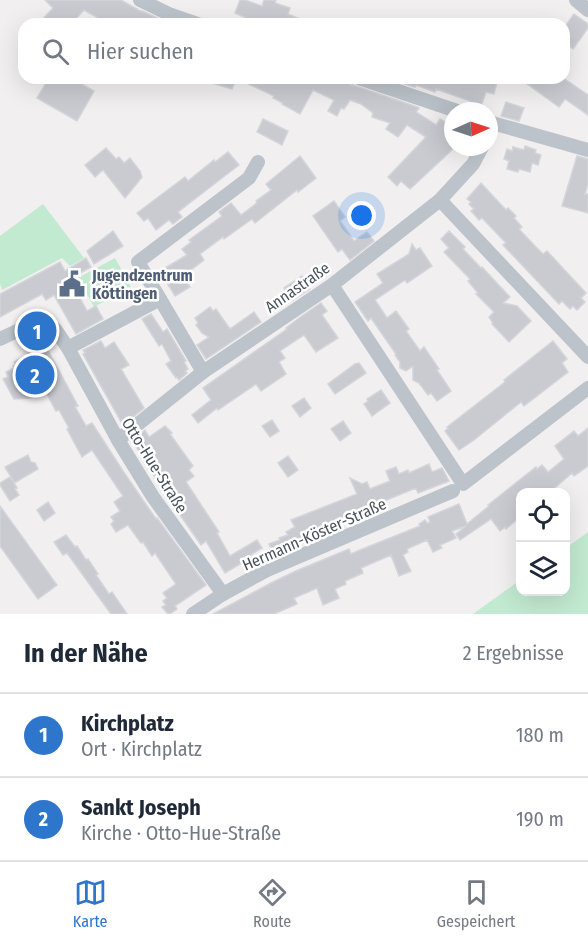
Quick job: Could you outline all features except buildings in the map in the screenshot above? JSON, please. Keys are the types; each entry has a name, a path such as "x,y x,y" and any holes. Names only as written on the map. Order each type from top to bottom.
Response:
{"street":[{"path":"140,0 181,18"},
{"path":"576,0 588,10"},
{"path":"377,84 444,107"},
{"path":"498,128 588,150"},
{"name":"Annastraße","path":"118,440 203,372 332,285 440,200 477,156"},
{"path":"203,372 138,262 249,178 258,162"},
{"path":"440,200 588,357"},
{"path":"332,285 458,488"},
{"path":"68,348 160,299"},
{"name":"Otto-Hue-Straße","path":"1,338 30,325 43,323 55,329 153,497 224,594"},
{"name":"Hermann-Köster-Straße","path":"193,614 267,570 458,488 588,388"}],"green space":[{"path":"43,204 84,258 70,266 62,258 2,290 0,236"},
{"path":"115,258 131,287 94,307 78,278"},
{"path":"588,532 588,614 473,614 516,583 516,596 570,596 570,545"}],"place":[{"name":"Jugendzentrum Köttingen","path":"72,284"},
{"name":"Kirchplatz","path":"37,331"},
{"name":"Sankt Joseph","path":"35,375"}]}
